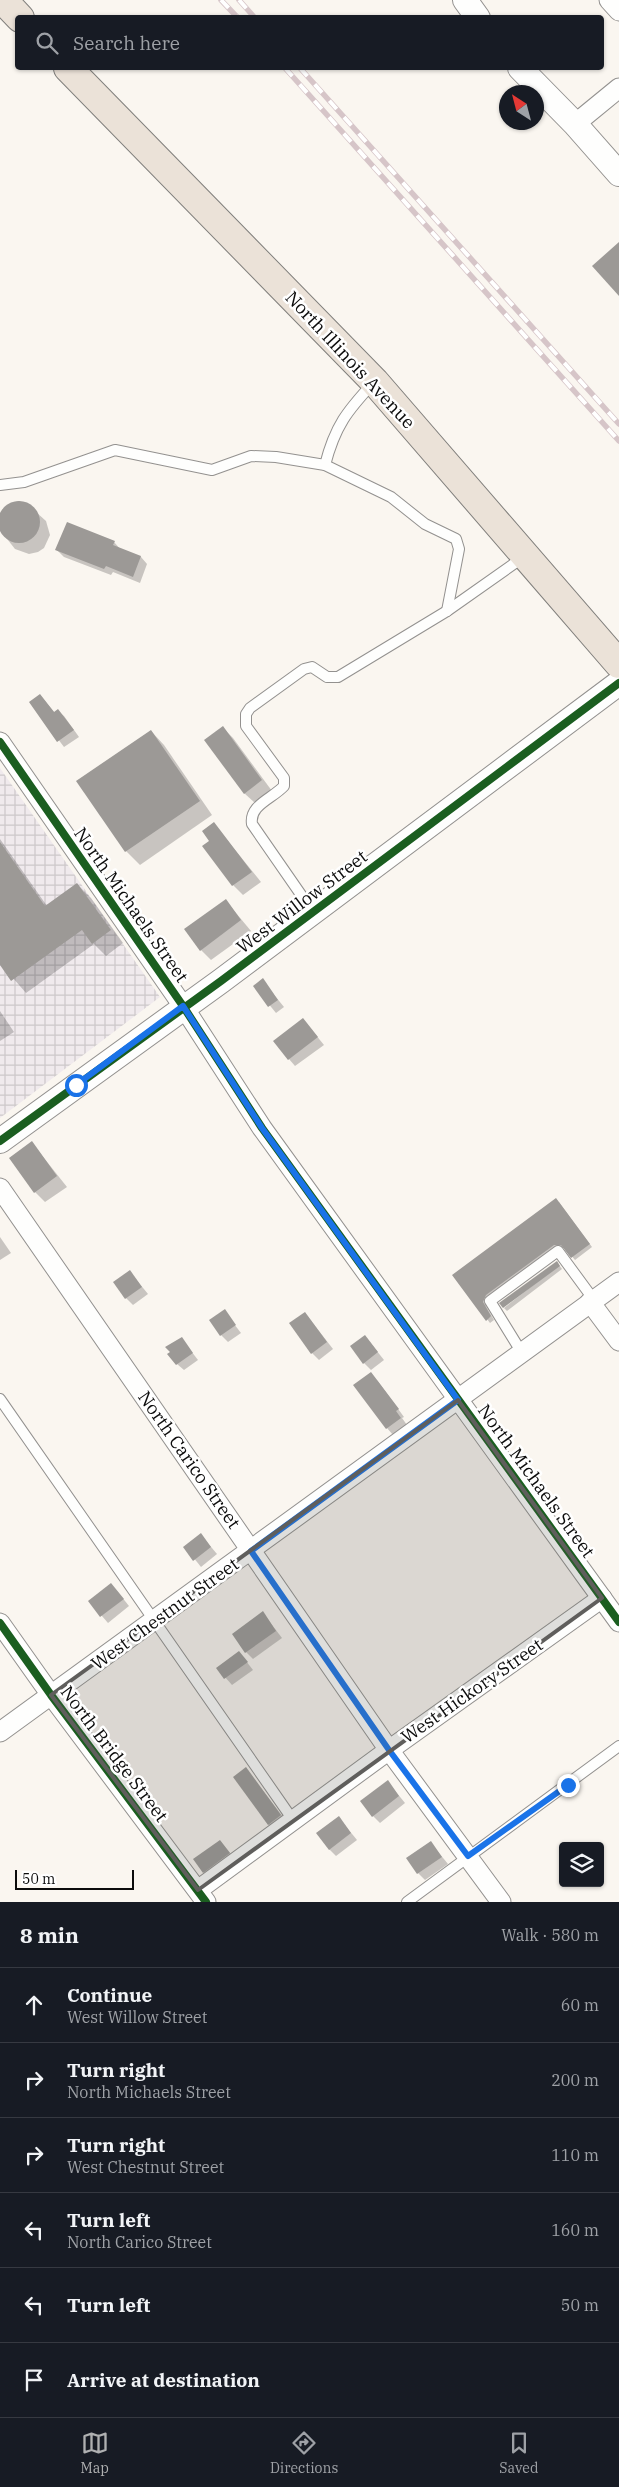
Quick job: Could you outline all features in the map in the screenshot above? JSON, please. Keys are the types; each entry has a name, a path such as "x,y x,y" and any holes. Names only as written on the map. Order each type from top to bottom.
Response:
{"main road":[{"path":"3,0 17,15"},
{"name":"North Illinois Avenue","path":"70,70 374,382 619,664"}],"street":[{"path":"465,0 476,15"},
{"path":"609,0 619,11"},
{"path":"522,70 575,124 619,174"},
{"path":"575,124 619,88"},
{"name":"West Willow Street","path":"0,1141 313,912 619,683"},
{"name":"North Michaels Street","path":"0,742 183,1006 262,1128 619,1622"},
{"name":"North Carico Street","path":"0,1188 389,1750 501,1902"},
{"name":"West Chestnut Street","path":"0,1732 619,1282"},
{"path":"592,1301 619,1341"},
{"name":"West Hickory Street","path":"202,1896 292,1820 602,1598"},
{"name":"North Bridge Street","path":"0,1623 51,1696 202,1896"}],"lane":[{"path":"325,465 332,438 349,408 374,382"},
{"path":"0,485 24,482 115,450 212,470 250,456 325,465 391,497 425,524 456,539 459,549 447,611"},
{"path":"313,912 252,824 251,817 254,810 284,786 284,778 246,726 246,714 250,708 304,669 312,667 327,677 338,677 447,611 526,555"},
{"path":"522,1353 490,1301 558,1251 592,1301"},
{"path":"0,1399 292,1820"},
{"path":"408,1902 619,1746"}],"highlighted area":[{"path":"458,1400 602,1598 198,1890 51,1695"}],"shaded area":[{"path":"0,768 160,997 0,1118"}],"building":[{"path":"619,242 619,296 592,266"},
{"path":"23,501 31,504 37,510 40,518 37,534 27,542 11,542 -1,530 -1,514 11,502"},
{"path":"67,522 115,541 113,545 141,556 133,577 106,566 104,569 55,550"},
{"path":"40,694 54,712 58,709 74,730 57,742 29,702"},
{"path":"223,726 262,780 244,794 204,740"},
{"path":"151,730 200,801 125,852 76,781"},
{"path":"214,822 252,872 232,886 202,846 209,841 202,831"},
{"path":"0,842 45,906 77,883 111,930 92,944 82,930 11,981 0,965"},
{"path":"226,899 241,920 200,951 184,929"},
{"path":"263,978 278,1000 268,1007 253,986"},
{"path":"303,1018 318,1037 288,1060 273,1041"},
{"path":"32,1141 57,1176 34,1193 9,1158"},
{"path":"556,1198 590,1244 571,1258 561,1245 554,1245 486,1295 483,1302 491,1316 486,1321 452,1275"},
{"path":"557,1261 560,1266 503,1308 499,1303"},
{"path":"130,1270 142,1287 125,1299 113,1282"},
{"path":"225,1309 236,1325 220,1336 209,1320"},
{"path":"305,1312 327,1342 311,1354 289,1323"},
{"path":"365,1335 378,1352 363,1364 350,1346"},
{"path":"182,1337 193,1353 176,1365 167,1354 170,1352 165,1347"},
{"path":"371,1372 399,1409 396,1411 401,1418 386,1429 353,1385"},
{"path":"201,1533 211,1547 193,1561 183,1547"},
{"path":"111,1583 124,1599 100,1617 88,1601"},
{"path":"263,1611 276,1631 245,1653 232,1634"},
{"path":"239,1651 248,1662 224,1679 216,1668"},
{"path":"246,1767 281,1815 268,1825 233,1777"},
{"path":"388,1780 399,1796 372,1817 360,1801"},
{"path":"339,1816 351,1833 329,1850 316,1833"},
{"path":"220,1840 230,1853 203,1873 193,1859"},
{"path":"431,1841 442,1857 417,1874 406,1858"}],"railway":[{"path":"221,0 235,15"},
{"path":"239,0 252,15"},
{"path":"287,70 619,441"},
{"path":"302,70 619,424"}],"cycle path":[{"path":"0,1141 221,981 619,683"},
{"path":"0,742 183,1006 262,1128 619,1622"},
{"path":"0,1623 51,1695 206,1902"}],"route":[{"path":"76,1085 183,1006 262,1128 458,1400 251,1551 389,1750 468,1856 568,1785"}]}
